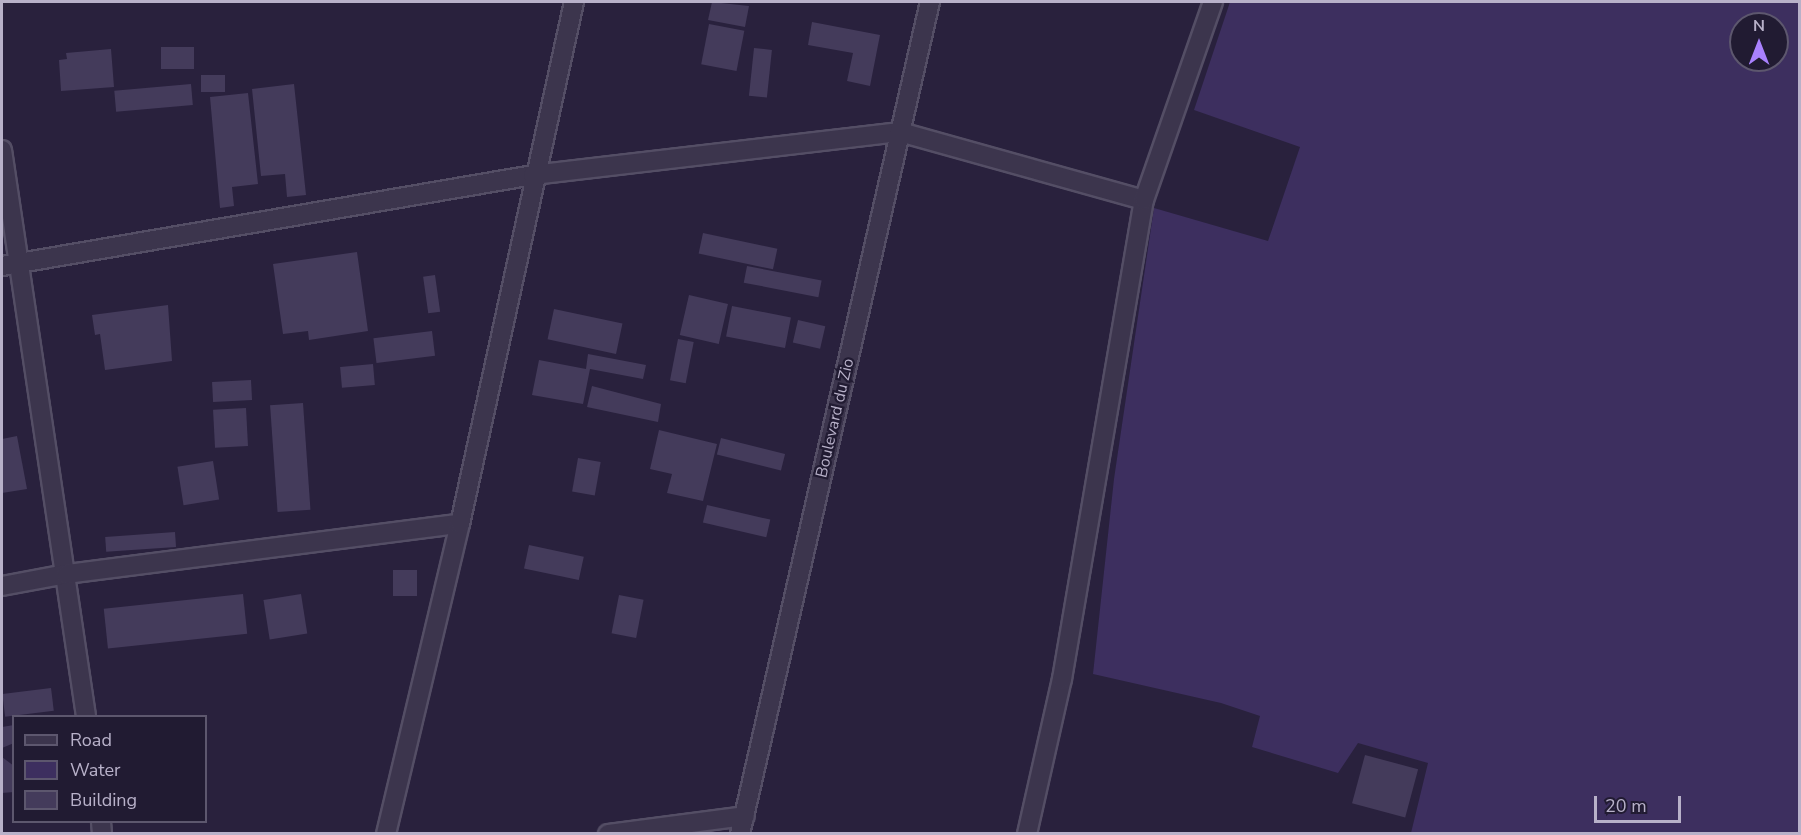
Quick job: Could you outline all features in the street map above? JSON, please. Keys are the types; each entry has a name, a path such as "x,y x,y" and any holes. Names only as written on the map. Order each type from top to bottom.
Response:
{"street":[{"path":"386,834 460,524 533,176 574,2"},
{"name":"Boulevard du Zio","path":"740,834 930,2"},
{"path":"1027,834 1062,679 1144,200 1213,2"},
{"path":"10,265 533,176 900,132 1144,200"},
{"path":"2,150 10,265 67,573 87,715"},
{"path":"2,586 67,573 460,524"},
{"path":"608,834 744,816"}],"water":[{"path":"1230,2 1799,2 1799,833 1411,833 1428,763 1358,743 1338,773 1252,747 1260,716 1221,703 1093,674 1114,479 1154,208 1268,241 1300,147 1194,110"}],"building":[{"path":"712,2 749,6 745,27 708,20"},
{"path":"812,22 880,35 870,86 847,81 853,53 808,45"},
{"path":"709,24 744,31 737,71 701,64"},
{"path":"161,47 194,47 194,69 161,69"},
{"path":"754,48 772,50 767,98 749,96"},
{"path":"111,49 114,87 61,91 59,60 67,59 66,53"},
{"path":"201,75 225,75 225,92 201,92"},
{"path":"191,84 193,105 116,112 114,91"},
{"path":"294,84 306,195 287,197 285,174 261,176 252,89"},
{"path":"248,93 258,184 232,187 234,206 220,208 210,97"},
{"path":"703,233 777,249 773,269 699,254"},
{"path":"357,252 368,331 309,340 308,331 283,334 273,264"},
{"path":"747,266 822,281 818,297 744,283"},
{"path":"435,275 440,312 428,313 423,277"},
{"path":"689,295 728,304 719,344 680,335"},
{"path":"168,305 172,361 105,370 100,334 95,335 92,315"},
{"path":"732,306 791,317 785,348 726,336"},
{"path":"554,309 622,324 616,354 548,339"},
{"path":"798,320 825,326 820,349 793,342"},
{"path":"432,331 435,356 376,363 373,338"},
{"path":"678,339 694,342 686,383 670,380"},
{"path":"588,354 646,365 643,379 590,369 583,404 532,395 539,360 586,369"},
{"path":"373,364 375,385 342,388 340,367"},
{"path":"251,380 252,400 213,402 212,382"},
{"path":"592,386 661,404 658,422 587,407"},
{"path":"303,403 310,510 278,512 270,405"},
{"path":"246,408 248,446 215,448 213,410"},
{"path":"659,430 717,444 703,501 667,493 672,474 650,469"},
{"path":"17,436 27,489 2,493 2,439"},
{"path":"721,438 785,454 781,470 717,454"},
{"path":"578,458 601,462 595,495 572,491"},
{"path":"213,461 219,500 184,505 177,467"},
{"path":"707,505 770,520 766,537 703,523"},
{"path":"175,532 176,547 106,552 105,537"},
{"path":"529,545 584,557 579,580 524,568"},
{"path":"393,570 417,570 417,596 393,596"},
{"path":"243,594 247,634 108,648 104,609"},
{"path":"301,594 307,634 270,639 263,600"},
{"path":"619,595 644,600 636,638 612,633"},
{"path":"51,688 54,711 5,717 2,694"},
{"path":"12,725 12,744 2,748 2,727"},
{"path":"1365,755 1418,769 1405,818 1352,803"},
{"path":"2,757 12,764 12,792 2,793"}]}
